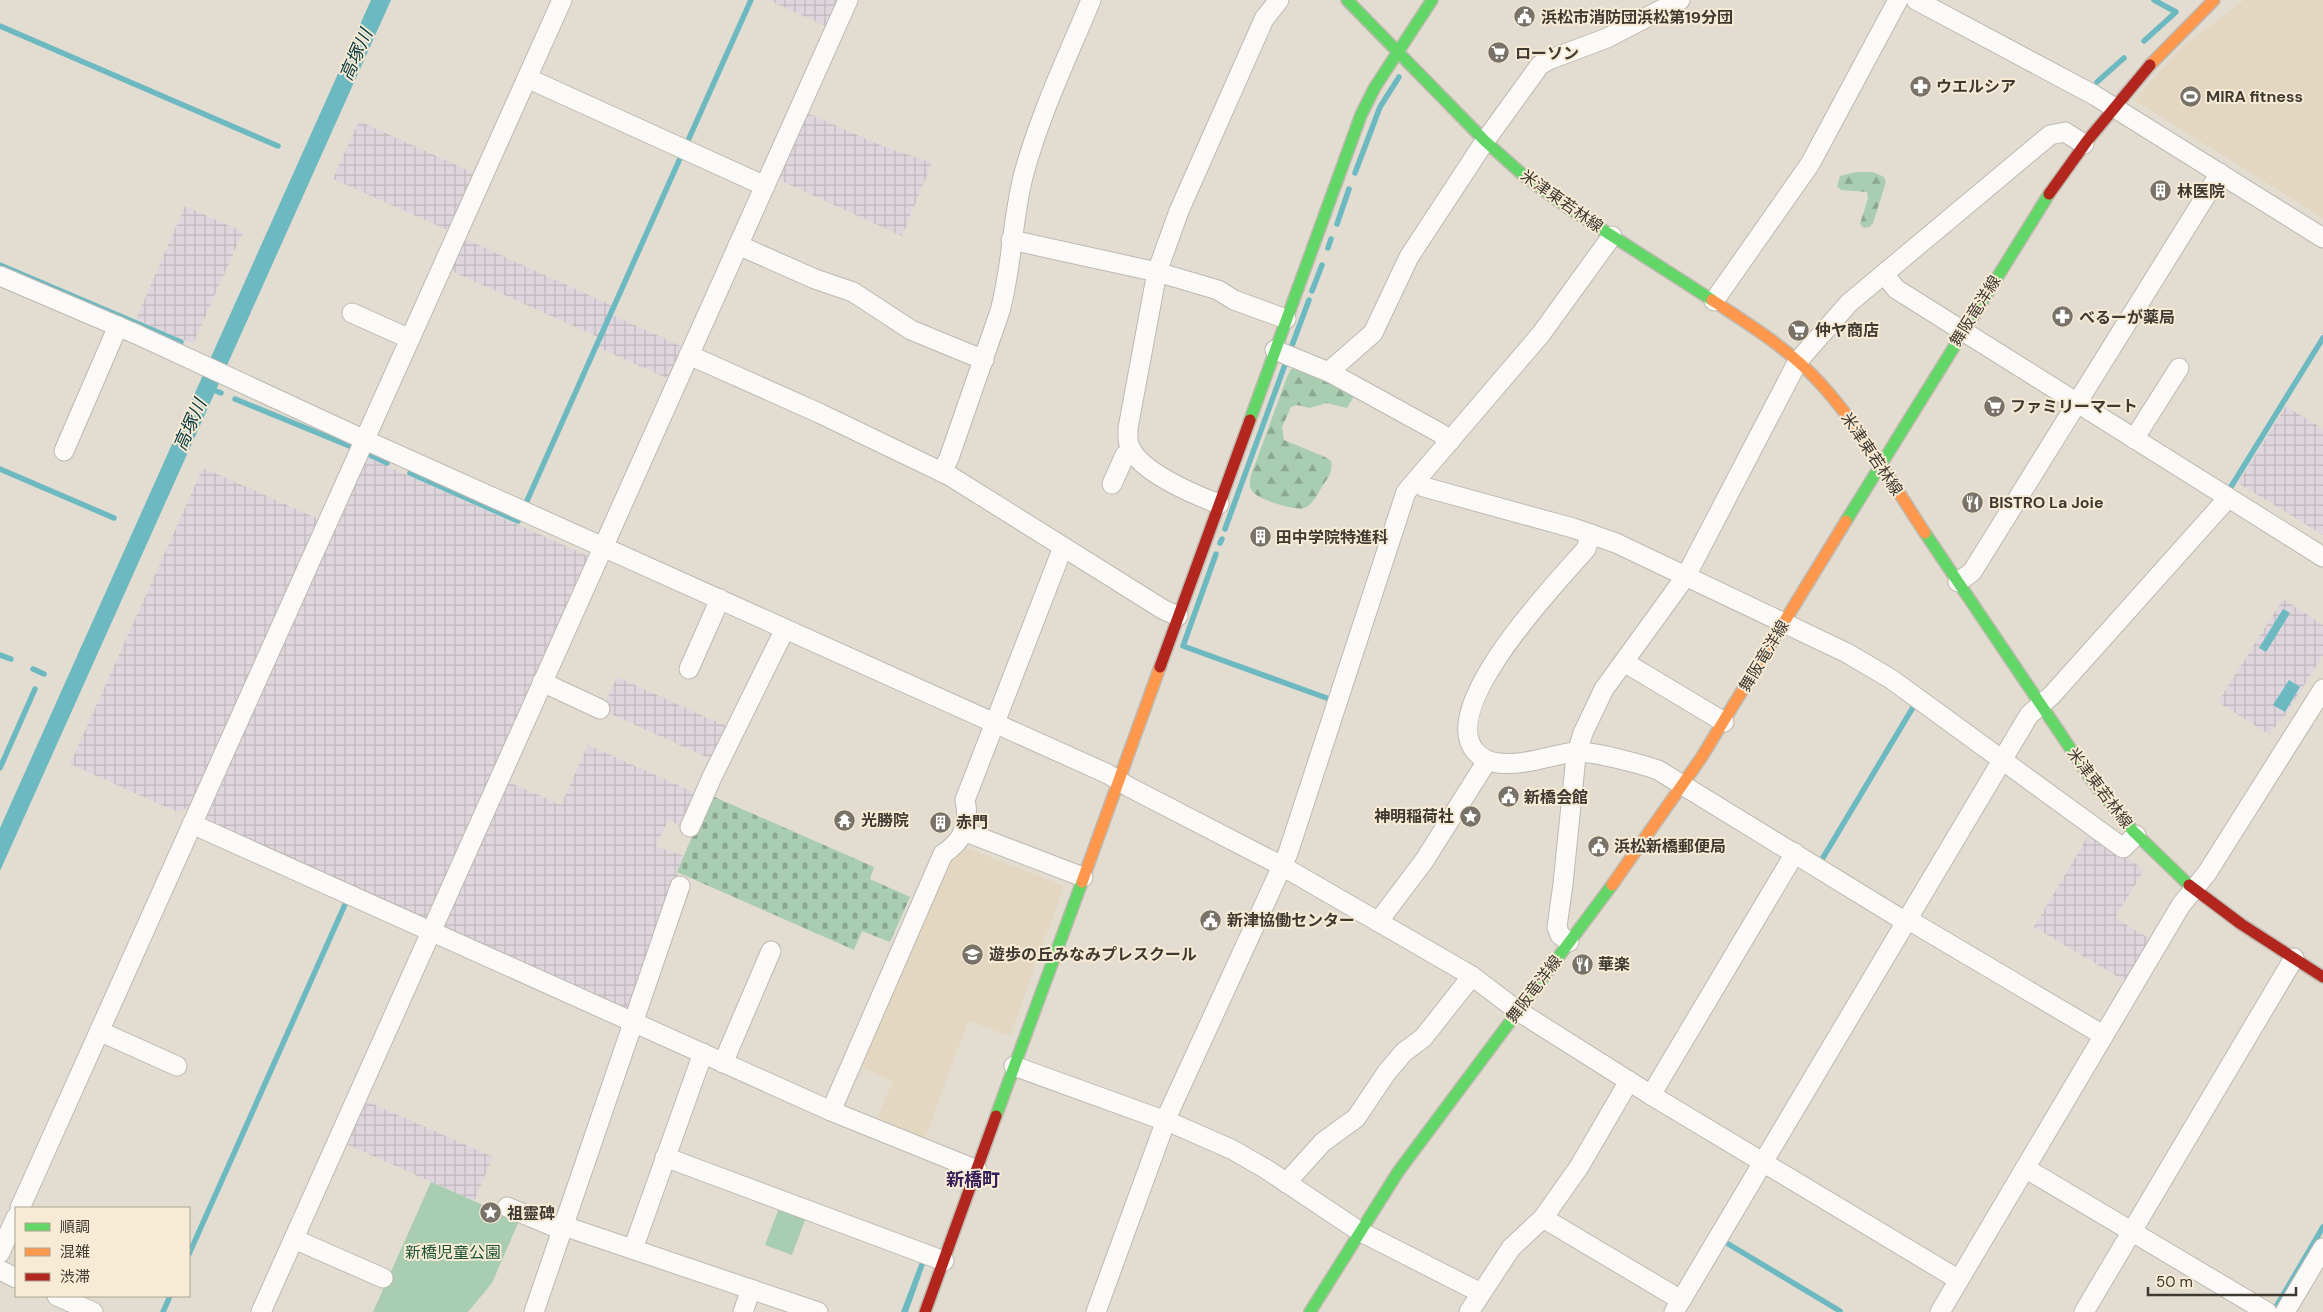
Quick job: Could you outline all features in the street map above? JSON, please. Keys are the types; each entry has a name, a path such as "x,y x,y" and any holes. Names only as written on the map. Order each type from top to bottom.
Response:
{"main road":[{"name":"米津東若林線","path":"1347,0 1485,141 1544,190 1764,334 1798,361 1836,402 2097,788 2136,836 2194,889 2323,977"},
{"path":"925,1312 1361,115 1375,86 1432,0"},
{"name":"舞阪竜洋線","path":"1310,1312 1359,1231 1418,1144 1569,942 1683,785 1724,722 2044,200 2113,107 2174,39 2214,0"}],"street":[{"path":"20,1207 562,0"},
{"path":"261,1312 848,0"},
{"path":"942,472 984,360 1005,292 1018,199 1033,143 1090,0"},
{"path":"1219,504 1150,470 1132,451 1127,438 1128,428 1157,272 1179,211 1264,19 1279,0"},
{"path":"1331,373 1333,368 1373,333 1409,257 1485,141 1545,61 1606,38 1680,0"},
{"path":"1714,301 1810,164 1898,0"},
{"path":"1916,0 2113,107 2323,238"},
{"path":"527,78 765,186"},
{"path":"1569,942 1560,935 1556,927 1578,752 1592,710 1686,576 1798,361 1838,314 2050,135 2065,132 2084,144"},
{"path":"1958,582 1972,572 2220,173"},
{"path":"1096,1312 1165,1121 1288,853 1406,492 1541,334 1612,236"},
{"path":"1011,240 1157,272 1218,290 1234,300 1286,319"},
{"path":"738,244 815,279 852,292 910,330 984,360"},
{"path":"1885,275 1896,289 2323,557"},
{"path":"0,276 118,326 1118,781 1282,866 1472,976 1518,1011 1651,1095 1959,1280"},
{"path":"352,313 410,339"},
{"path":"64,452 118,326"},
{"path":"1275,350 1331,373 1440,433 1450,441"},
{"path":"689,355 942,472 1164,610 1178,616"},
{"path":"2134,439 2178,368"},
{"path":"1112,484 1125,455 1132,451"},
{"path":"1417,480 1424,487 1591,534 1785,622 1870,666 2123,848 2136,836"},
{"path":"1543,1218 1677,1308 2029,715 2052,695 2228,498"},
{"path":"1591,534 1586,549 1517,630 1481,688 1466,725 1467,736 1478,755 1487,761 1498,763 1532,763 1578,752 1646,766 1683,785 2104,1036"},
{"path":"830,1111 943,854 958,844 968,817 965,800 1063,547"},
{"path":"689,669 720,599"},
{"path":"690,826 785,629"},
{"path":"1624,662 1724,722"},
{"path":"542,682 600,708"},
{"path":"1940,1312 2181,905 2207,873 2323,689"},
{"path":"1378,922 1429,853 1487,761"},
{"path":"192,824 830,1111 977,1170"},
{"path":"963,831 1083,877"},
{"path":"1651,1095 1795,853"},
{"path":"534,1312 680,886"},
{"path":"723,1063 772,952"},
{"path":"2084,1312 2294,958"},
{"path":"1286,1183 1323,1142 1356,1118 1387,1072 1404,1052 1423,1038 1472,976"},
{"path":"100,1031 177,1066"},
{"path":"633,1249 703,1053"},
{"path":"1014,1066 1165,1121 1233,1150 1359,1231 1481,1293"},
{"path":"1469,1312 1511,1248 1543,1218 1589,1152 1629,1081"},
{"path":"665,1157 944,1261"},
{"path":"2025,1168 2267,1312"},
{"path":"507,1207 563,1228 633,1249 818,1312"},
{"path":"0,1253 15,1219"},
{"path":"294,1239 383,1278"},
{"path":"2285,1312 2323,1248"},
{"path":"0,1270 15,1278"},
{"path":"743,1312 751,1290"},
{"path":"59,1297 93,1312"}],"shaded area":[{"path":"768,0 838,0 826,26"},
{"path":"2244,0 2323,0 2323,218 2134,100 2182,47"},
{"path":"807,113 880,145 932,163 902,236 777,179"},
{"path":"359,121 476,174 450,231 333,179"},
{"path":"185,206 243,232 193,344 136,319"},
{"path":"463,238 613,306 598,337 449,270"},
{"path":"612,315 683,347 669,379 597,347"},
{"path":"2286,406 2323,429 2323,535 2238,483"},
{"path":"365,456 590,557 428,919 422,921 201,822"},
{"path":"203,468 321,520 192,806 177,812 70,764"},
{"path":"2283,599 2323,625 2323,655 2281,722 2279,720 2270,735 2218,702"},
{"path":"617,677 730,728 713,760 602,710"},
{"path":"588,745 698,794 684,827 668,820 656,846 684,856 630,1014 444,930 441,925 506,781 561,805"},
{"path":"2091,831 2144,870 2115,918 2150,939 2125,981 2034,927"},
{"name":"遊歩の丘みなみプレスクール","path":"964,847 1064,886 1010,1036 968,1021 923,1143 875,1123 893,1081 857,1065 948,858"},
{"path":"364,1100 493,1157 474,1201 344,1143"}],"green space":[{"path":"1856,172 1873,172 1884,177 1886,182 1873,223 1869,227 1864,228 1860,224 1868,198 1867,192 1841,190 1837,186 1840,176"},
{"path":"1298,367 1352,392 1353,398 1347,408 1326,403 1310,408 1297,405 1291,407 1282,427 1284,440 1331,461 1329,477 1315,498 1310,504 1299,509 1262,498 1253,492 1250,484 1250,478 1287,377 1291,369"},
{"path":"710,795 874,867 870,879 910,897 890,942 862,931 854,950 677,872"},
{"name":"新橋児童公園","path":"431,1182 519,1221 492,1283 468,1312 373,1312"},
{"path":"779,1208 806,1217 792,1255 765,1245"}],"water":[{"name":"高塚川","path":"371,0 391,0 0,871 0,828"},
{"path":"2283,609 2290,613 2266,652 2259,648"},
{"path":"2289,680 2300,687 2285,712 2273,705"},
{"path":"920,1262 925,1264 908,1312 901,1312"}],"waterway":[{"path":"686,145 751,0"},
{"path":"2144,41 2176,12 2154,0"},
{"path":"0,26 278,146"},
{"path":"2097,82 2124,58"},
{"path":"1355,173 1380,107 1399,77"},
{"path":"526,503 682,154"},
{"path":"1337,224 1349,189"},
{"path":"1328,248 1331,239"},
{"path":"0,265 181,342"},
{"path":"1312,291 1322,265"},
{"path":"1291,348 1309,300"},
{"path":"2229,490 2323,338"},
{"path":"1225,529 1286,362"},
{"path":"209,388 221,393"},
{"path":"235,399 352,447"},
{"path":"368,454 387,463"},
{"path":"0,469 114,518"},
{"path":"410,473 518,521 519,519"},
{"path":"1220,543 1222,539"},
{"path":"1216,554 1183,646 1332,700"},
{"path":"0,655 11,659"},
{"path":"33,669 44,674"},
{"path":"0,768 35,689"},
{"path":"1821,861 1912,709"},
{"path":"190,1252 347,900"},
{"path":"2276,1307 2323,1227"},
{"path":"1725,1242 1840,1311"},
{"path":"163,1312 170,1297"}],"traffic: fast":[{"path":"1347,0 1485,141 1523,175 1564,205 1712,300"},
{"path":"1250,420 1361,115 1375,87 1432,0"},
{"path":"1846,521 2049,194"},
{"path":"1925,533 2093,782 2133,831 2189,885"},
{"path":"996,1116 1082,882"},
{"path":"1310,1312 1398,1172 1612,885"}],"traffic: slow":[{"path":"2150,65 2214,0"},
{"path":"1712,300 1782,348 1820,383 1863,437 1925,533"},
{"path":"1612,885 1701,758 1846,521"},
{"path":"1082,882 1160,667"}],"traffic: jam":[{"path":"2049,194 2087,141 2150,65"},
{"path":"1160,667 1250,420"},
{"path":"2189,885 2241,924 2323,977"},
{"path":"925,1312 996,1116"}],"place":[{"name":"浜松市消防団浜松第19分団","path":"1525,17"},
{"name":"ローソン","path":"1499,53"},
{"name":"ウエルシア","path":"1920,86"},
{"name":"MIRA fitness","path":"2190,96"},
{"name":"林医院","path":"2161,191"},
{"name":"べるーが薬局","path":"2063,317"},
{"name":"仲ヤ商店","path":"1799,330"},
{"name":"ファミリーマート","path":"1994,406"},
{"name":"BISTRO La Joie","path":"1973,502"},
{"name":"田中学院特進科","path":"1260,537"},
{"name":"新橋会館","path":"1508,797"},
{"name":"神明稲荷社","path":"1470,816"},
{"name":"光勝院","path":"845,820"},
{"name":"赤門","path":"940,822"},
{"name":"浜松新橋郵便局","path":"1598,846"},
{"name":"新津協働センター","path":"1211,920"},
{"name":"遊歩の丘みなみプレスクール","path":"973,954"},
{"name":"華楽","path":"1582,964"},
{"name":"祖靈碑","path":"491,1213"}],"district":[{"name":"新橋町","path":"973,1180"}]}
